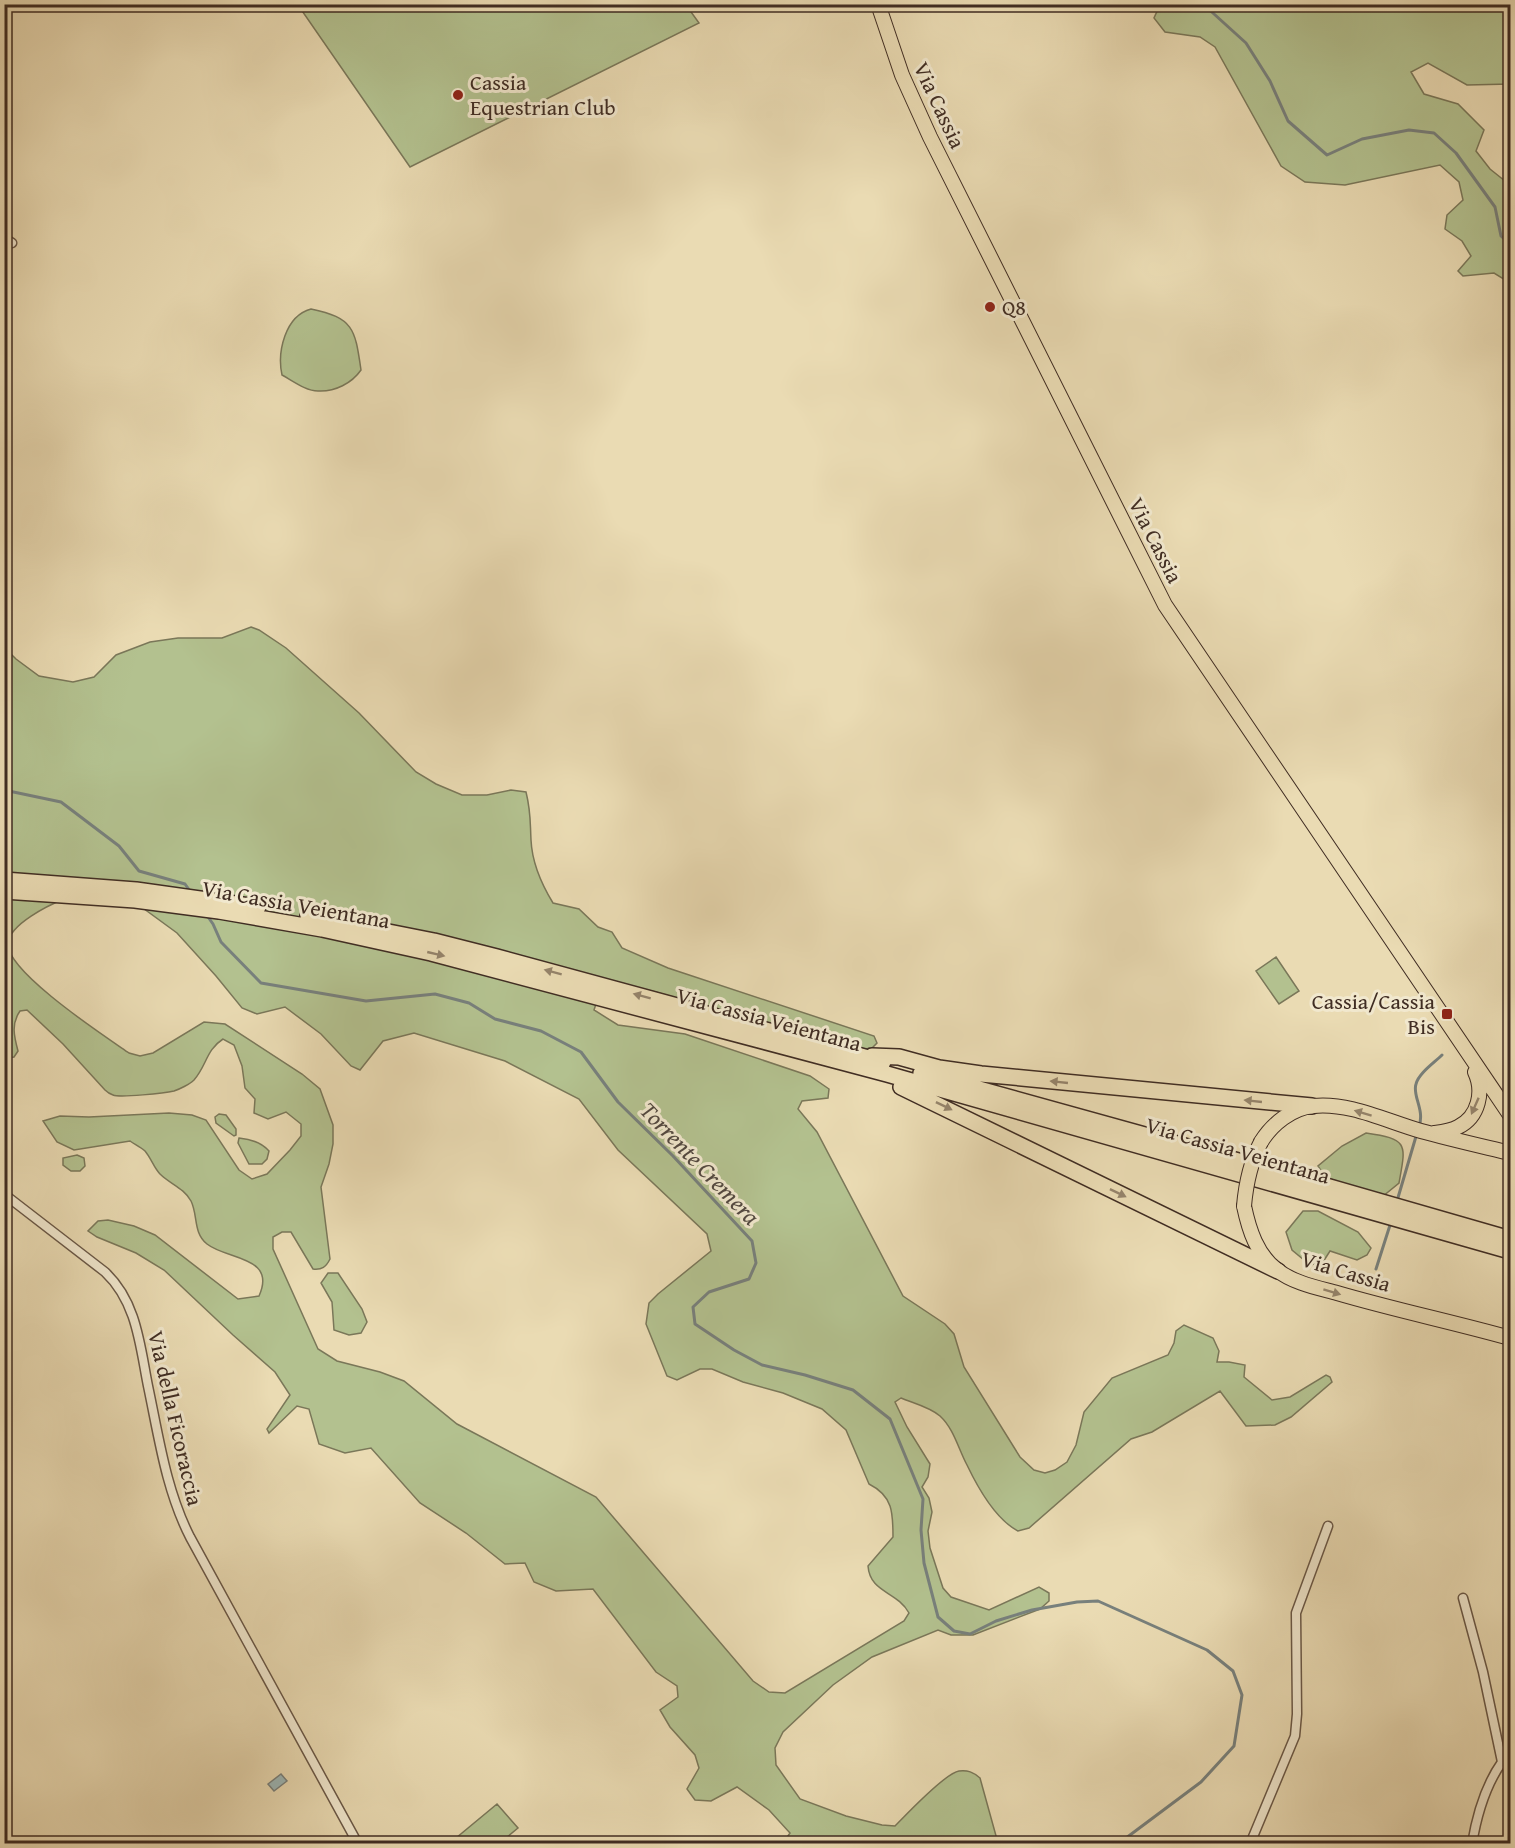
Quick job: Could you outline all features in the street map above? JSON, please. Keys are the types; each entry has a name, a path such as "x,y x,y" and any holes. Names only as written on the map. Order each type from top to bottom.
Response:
{"highway":[{"name":"Via Cassia Veientana","path":"4,880 148,891 218,900 434,941 812,1054 1257,1178 1400,1214 1510,1251"},
{"name":"Via Cassia Veientana","path":"4,891 135,900 219,911 322,929 608,993 860,1056 1260,1167 1379,1208"},
{"path":"812,1054 849,1071 917,1093 1278,1271"},
{"path":"860,1056 899,1057 939,1068 981,1074 1312,1106"},
{"name":"Via Cassia Veientana","path":"1400,1214 1510,1239"}],"main road":[{"name":"Via Cassia","path":"878,4 902,75 930,137 1165,605 1510,1114"},
{"name":"Via Cassia","path":"1422,1131 1458,1127 1474,1112 1480,1089 1468,1053"},
{"name":"Via Cassia","path":"1510,1154 1350,1109 1329,1105 1312,1106 1284,1118 1269,1131 1261,1142 1253,1158 1245,1186 1244,1206 1254,1241 1262,1254 1278,1271 1325,1290 1510,1338"}],"street":[{"name":"Via della Ficoraccia","path":"4,1194 105,1272 126,1298 136,1325 167,1477 176,1508 358,1844"},
{"path":"1250,1844 1294,1736 1297,1714 1296,1613 1301,1594 1328,1526"},
{"path":"1463,1598 1506,1761 1490,1779 1475,1823 1472,1844"}],"green space":[{"path":"1358,4 1371,10 1433,6 1435,4 1510,5 1510,84 1467,85 1428,63 1411,72 1424,94 1458,104 1484,130 1476,151 1490,169 1510,185 1510,283 1494,273 1463,276 1458,271 1471,256 1462,241 1445,229 1447,215 1463,200 1459,182 1440,165 1345,185 1305,182 1281,166 1215,47 1200,37 1165,32 1154,18 1159,7 1156,5"},
{"name":"Cassia Equestrian Club","path":"298,5 686,5 699,23 410,167"},
{"path":"311,309 344,321 354,335 357,344 361,370 348,383 331,390 309,389 282,375 281,356 285,336 295,319"},
{"path":"251,627 286,648 359,713 416,772 436,784 462,795 487,795 511,790 526,792 530,811 533,857 541,881 553,903 579,909 598,927 612,932 622,948 668,968 874,1036 877,1043 872,1048 856,1050 652,991 611,982 602,986 594,1010 618,1025 685,1034 810,1076 829,1089 828,1098 802,1101 798,1109 817,1132 903,1296 945,1324 954,1334 964,1367 1020,1457 1034,1470 1045,1473 1067,1462 1076,1445 1084,1412 1112,1378 1168,1355 1174,1343 1176,1331 1184,1325 1213,1338 1219,1351 1217,1362 1245,1365 1244,1377 1272,1400 1290,1397 1326,1375 1330,1377 1332,1382 1291,1417 1275,1425 1246,1426 1220,1391 1152,1432 1131,1439 1029,1528 1018,1531 1002,1519 982,1493 945,1421 936,1413 901,1398 895,1402 907,1427 930,1464 928,1477 922,1487 929,1498 932,1512 928,1531 930,1548 943,1588 951,1597 989,1610 1039,1587 1049,1593 1049,1601 1040,1609 973,1635 951,1635 938,1630 872,1657 833,1685 783,1732 775,1748 776,1765 800,1799 846,1816 895,1826 926,1795 953,1773 970,1772 980,1778 998,1843 783,1843 790,1833 769,1810 737,1787 711,1801 695,1800 687,1789 699,1768 695,1755 670,1727 660,1710 678,1697 677,1686 656,1672 593,1589 556,1591 534,1582 525,1563 505,1564 466,1533 420,1503 371,1448 345,1453 319,1444 309,1409 297,1406 269,1433 267,1429 290,1395 275,1372 164,1270 136,1253 88,1231 98,1221 108,1220 134,1226 155,1235 238,1299 259,1296 263,1283 261,1273 256,1266 216,1249 203,1240 191,1201 181,1189 160,1174 143,1150 130,1141 74,1150 57,1142 43,1121 60,1116 169,1113 192,1115 206,1120 239,1170 252,1179 267,1174 290,1150 301,1136 301,1124 286,1112 268,1119 254,1113 255,1099 245,1088 242,1066 234,1045 223,1039 213,1048 190,1083 174,1091 143,1095 117,1096 108,1092 27,1010 20,1011 15,1021 15,1040 18,1051 14,1057 8,1058 4,1040 4,647 39,676 73,682 94,677 116,655 150,642 178,638 222,638","holes":["64,899 140,906 177,933 242,1008 257,1014 285,1007 321,1034 351,1066 360,1070 383,1041 414,1033 505,1061 579,1099 618,1150 707,1234 711,1251 649,1303 646,1324 667,1376 677,1380 700,1369 712,1369 822,1409 846,1430 869,1484 883,1494 890,1506 893,1537 868,1566 874,1582 898,1600 909,1613 904,1621 785,1693 769,1692 753,1681 596,1497 457,1424 404,1381 337,1361 318,1349 273,1249 273,1237 282,1232 291,1232 313,1269 323,1267 330,1259 321,1187 333,1144 333,1125 320,1089 302,1074 225,1024 204,1022 153,1053 140,1056 129,1053 80,1019 39,986 22,970 11,955 8,943 15,929 31,916"]},
{"path":"1276,957 1299,991 1279,1004 1256,971"},
{"path":"219,1114 226,1115 236,1129 236,1135 234,1136 216,1123 215,1117"},
{"path":"1366,1133 1397,1141 1403,1152 1399,1183 1382,1197 1325,1177 1318,1166 1342,1146"},
{"path":"239,1138 251,1140 263,1146 269,1151 267,1159 262,1164 249,1164 238,1143"},
{"path":"77,1155 84,1158 85,1166 80,1171 71,1171 63,1165 63,1158"},
{"path":"1303,1211 1318,1211 1358,1232 1371,1248 1367,1255 1357,1260 1330,1251 1323,1262 1310,1265 1292,1250 1286,1232"},
{"path":"328,1273 338,1273 362,1309 367,1322 361,1333 349,1335 334,1330 332,1302 321,1283"},
{"path":"497,1804 518,1828 500,1843 450,1843"}],"water":[{"path":"281,1774 287,1781 274,1791 268,1784"}],"waterway":[{"path":"1203,4 1246,43 1270,81 1288,121 1327,155 1362,139 1409,130 1434,133 1456,153 1495,207 1501,236 1510,244"},
{"name":"Torrente Cremera","path":"4,790 61,802 119,846 139,871 185,884 190,891"},
{"name":"Torrente Cremera","path":"206,914 221,942 261,983 366,1001 435,994 469,1003 495,1019 541,1031 581,1052 618,1102 673,1156 752,1241 756,1263 749,1279 709,1292 693,1307 695,1324 734,1350 762,1365 853,1390 890,1419 923,1499 921,1530 924,1563 938,1617 954,1631 970,1634 996,1621 1032,1610 1077,1602 1098,1601 1207,1650 1233,1671 1242,1695 1234,1746 1201,1782 1118,1844"},
{"path":"1419,1127 1420,1114 1416,1084 1423,1072 1442,1055"},
{"path":"1397,1201 1417,1133"},
{"path":"1376,1269 1391,1222"}],"place":[{"name":"Cassia Equestrian Club","path":"458,95"},
{"name":"Q8","path":"990,307"},
{"name":"Cassia/Cassia Bis","path":"1447,1014"}]}
